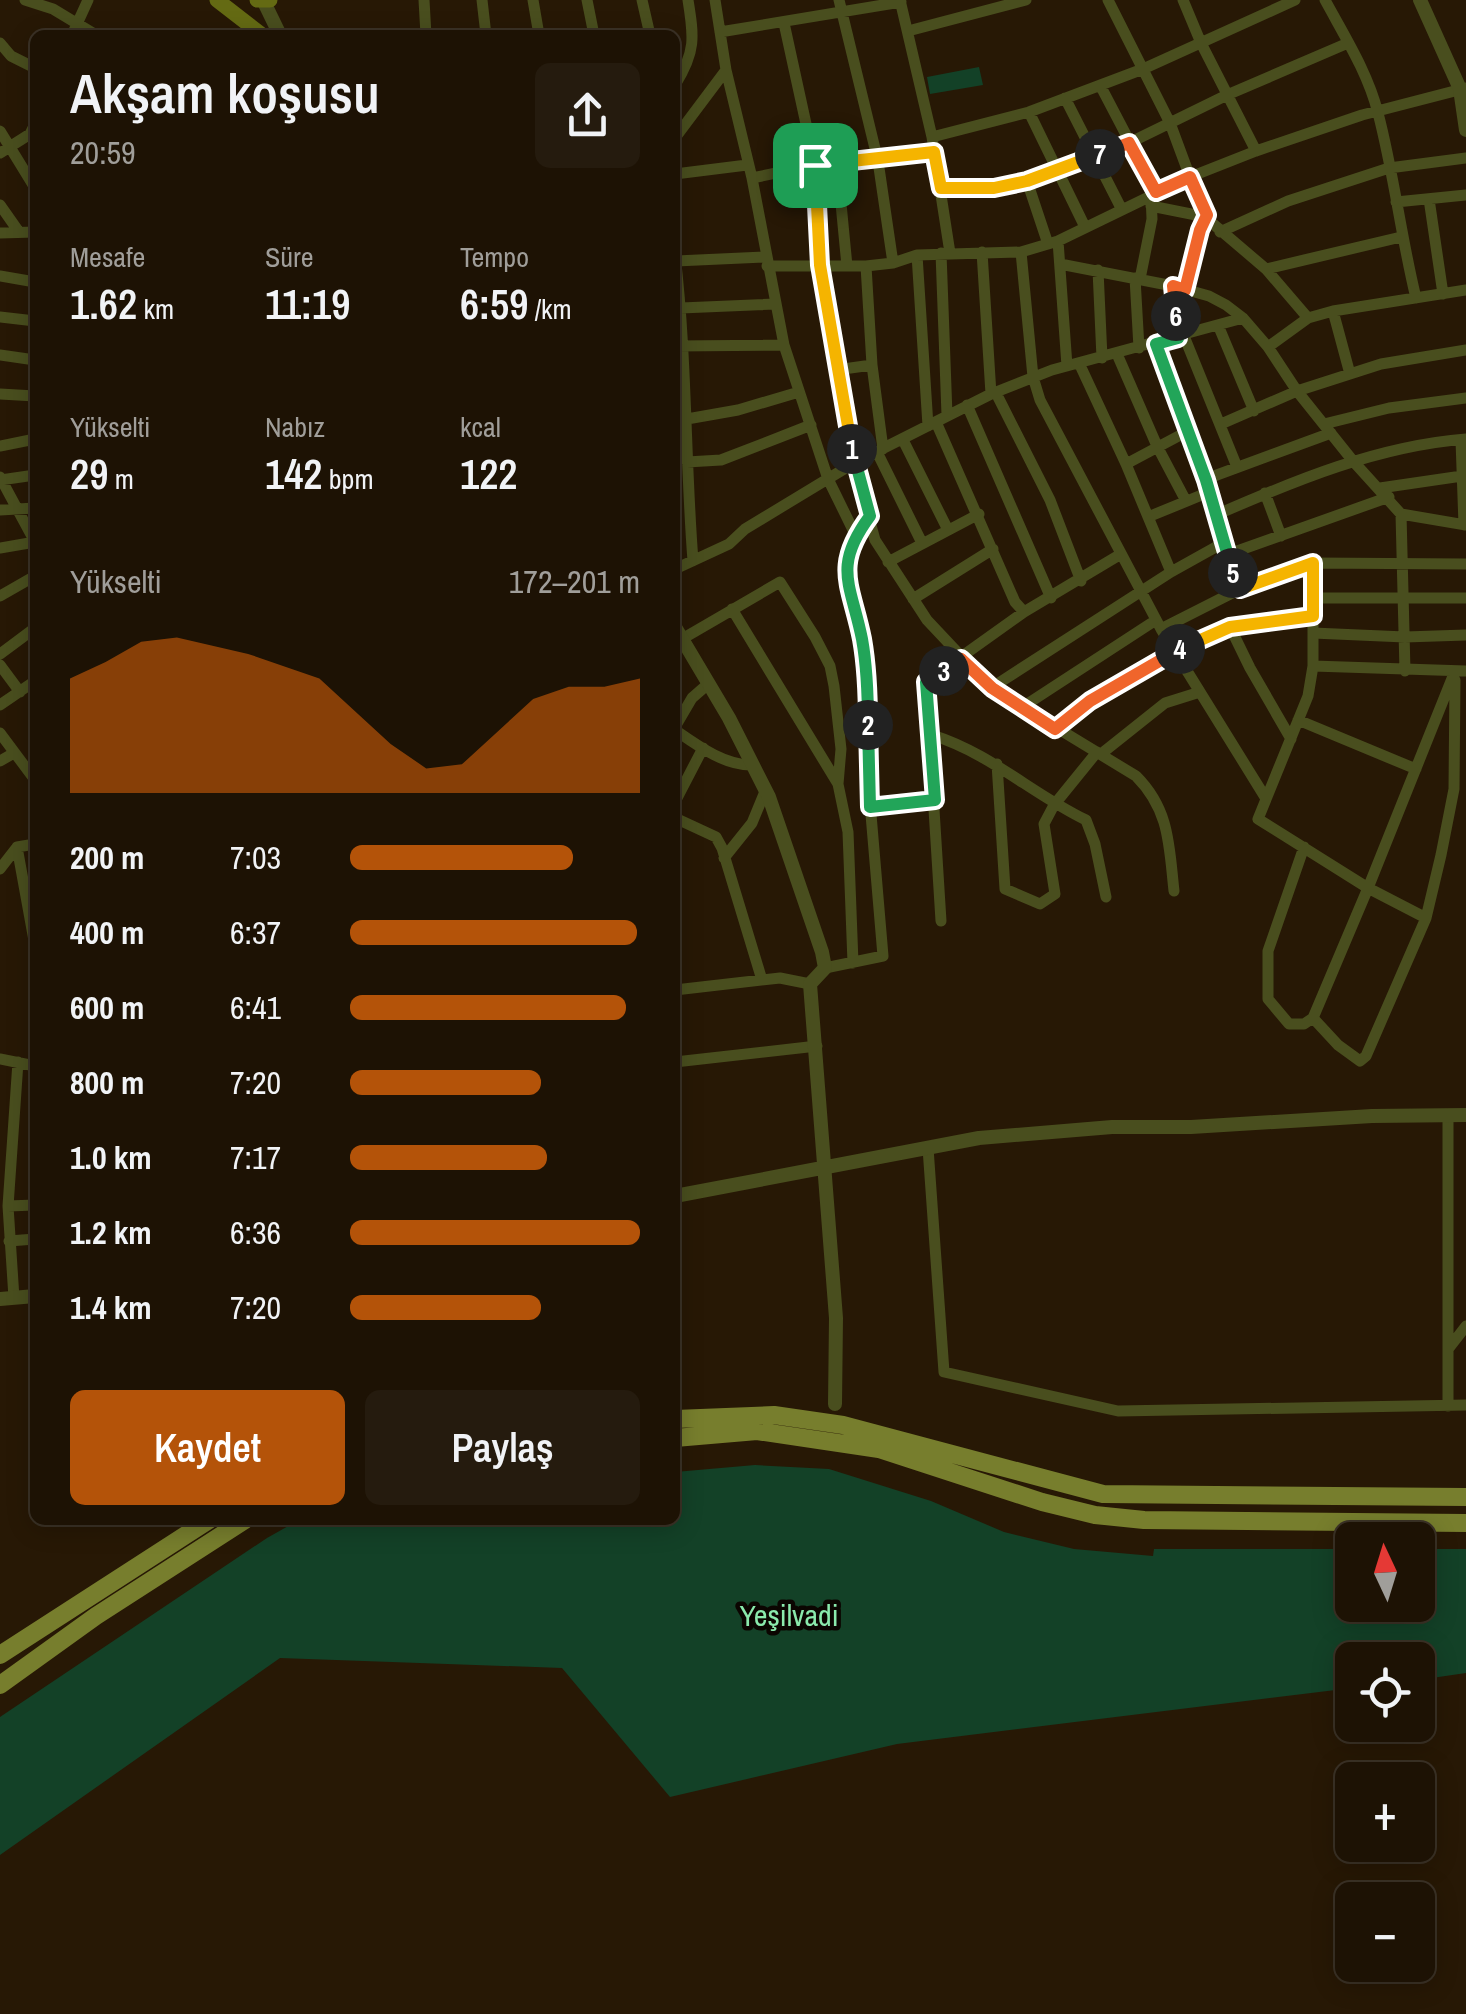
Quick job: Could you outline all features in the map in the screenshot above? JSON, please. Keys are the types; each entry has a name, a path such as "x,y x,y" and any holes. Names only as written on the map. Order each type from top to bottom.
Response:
{"main road":[{"path":"217,0 256,30"},
{"path":"680,1418 774,1414 842,1425 1103,1494 1466,1497"},
{"path":"680,1438 757,1431 878,1449 1095,1515 1144,1520 1466,1523"},
{"path":"0,1655 201,1525"},
{"path":"0,1685 96,1616 236,1525"}],"street":[{"path":"26,0 53,9 75,29 88,0"},
{"path":"263,0 278,30"},
{"path":"424,0 426,30"},
{"path":"482,0 485,30"},
{"path":"533,0 537,30"},
{"path":"587,0 593,30"},
{"path":"642,0 649,30"},
{"path":"680,76 692,53 688,0"},
{"path":"716,0 726,70 784,345 828,479 856,536"},
{"path":"1108,0 1170,123 1207,216 1220,232 1266,270 1308,318"},
{"path":"1184,0 1201,43 1256,151"},
{"path":"932,137 1029,112 1143,69 1295,0"},
{"path":"1325,0 1378,111 1416,298"},
{"path":"720,32 784,24 840,5 901,1 941,188 946,253 937,421"},
{"path":"908,31 1022,1"},
{"path":"1425,1 1463,88 1466,130"},
{"path":"840,5 878,161 894,263"},
{"path":"784,24 815,165 820,265 836,370 854,463 875,540 913,599 961,659 992,688 1136,776 1152,792 1167,828 1174,891"},
{"path":"0,43 11,56 30,66"},
{"path":"941,188 994,188 1058,170 1129,143 1348,43"},
{"path":"0,66 11,56"},
{"path":"680,127 726,70"},
{"path":"1100,85 1152,198 1137,278 1139,348"},
{"path":"680,258 866,266 894,263 916,254 1021,252 1053,242 1190,177 1256,151 1463,88"},
{"path":"1065,98 1121,208"},
{"path":"1029,112 1085,227"},
{"path":"0,132 5,150 30,182"},
{"path":"5,150 30,134"},
{"path":"680,174 878,161 934,152"},
{"path":"1220,232 1288,201 1389,168 1466,158"},
{"path":"837,162 847,266"},
{"path":"1027,181 1060,264 1073,365 1126,464 1171,572"},
{"path":"1396,202 1466,195"},
{"path":"1152,198 1207,216"},
{"path":"1428,199 1443,294"},
{"path":"0,205 19,232"},
{"path":"1207,216 1179,288 1181,337 1237,467"},
{"path":"0,233 30,232"},
{"path":"1266,270 1401,237"},
{"path":"982,252 993,393 1050,500 1081,581"},
{"path":"1021,252 1032,378 1040,400 1159,624 1265,797"},
{"path":"916,254 937,421 1015,602 1024,612"},
{"path":"1060,264 1210,296 1243,318 1268,347 1298,392 1401,514 1405,671"},
{"path":"866,266 880,451 922,543"},
{"path":"1098,270 1102,358"},
{"path":"0,276 30,281"},
{"path":"1268,347 1308,318 1333,310 1466,290"},
{"path":"680,303 775,304"},
{"path":"1333,310 1350,374"},
{"path":"0,318 30,321"},
{"path":"680,567 729,544 745,528 854,463 993,393 1073,365 1243,318"},
{"path":"1218,325 1254,411"},
{"path":"1156,344 1208,486 1240,589"},
{"path":"693,561 683,457 680,346 784,345"},
{"path":"1221,424 1381,364 1466,350"},
{"path":"1118,354 1157,446 1186,501"},
{"path":"0,355 30,359"},
{"path":"836,370 872,365"},
{"path":"683,415 738,410 799,392"},
{"path":"0,394 30,396"},
{"path":"1148,516 1186,501 1237,467 1328,428 1389,408 1466,398"},
{"path":"967,406 1051,598"},
{"path":"683,457 722,460 811,425"},
{"path":"1126,464 1188,432"},
{"path":"0,446 30,439"},
{"path":"904,440 948,530"},
{"path":"1216,515 1353,461 1390,450 1464,440 1465,525 1401,514"},
{"path":"30,476 0,479 30,533"},
{"path":"992,688 1171,572 1225,549 1280,536 1384,493 1462,476"},
{"path":"1266,493 1280,536"},
{"path":"0,510 30,509"},
{"path":"888,562 979,514"},
{"path":"835,1404 836,1318 810,984 824,968 882,956 870,807 868,684 862,641 845,576 856,536 870,516"},
{"path":"0,548 30,543"},
{"path":"913,599 993,548"},
{"path":"941,921 926,682 1024,612 1121,554"},
{"path":"1313,563 1313,666 1298,720 1258,818 1368,888 1426,918"},
{"path":"1022,708 1159,624 1313,563 1466,564"},
{"path":"0,596 30,579"},
{"path":"680,638 780,582 815,637 830,666 834,686 841,748 838,784 848,832 853,963"},
{"path":"1312,598 1466,598"},
{"path":"732,609 838,784"},
{"path":"1055,729 1104,693 1177,651 1230,627 1313,616"},
{"path":"1230,627 1290,739"},
{"path":"0,654 30,632"},
{"path":"1313,633 1406,638 1466,635"},
{"path":"680,644 708,684 766,789 824,968"},
{"path":"0,666 20,692"},
{"path":"1313,666 1460,671"},
{"path":"1304,847 1268,950 1268,999 1289,1024 1304,1024 1313,1018 1460,671"},
{"path":"1313,1018 1360,1062 1366,1056 1426,918 1454,788 1460,671"},
{"path":"680,719 692,698 708,684"},
{"path":"0,705 30,685"},
{"path":"997,764 1005,889 1040,904 1055,894 1044,824 1054,805 1099,753 1165,703 1200,692"},
{"path":"1298,720 1416,768"},
{"path":"680,731 739,766 754,764"},
{"path":"0,733 30,769"},
{"path":"932,736 962,745 997,764 1054,805 1086,820 1106,896"},
{"path":"680,793 704,748"},
{"path":"0,761 14,753"},
{"path":"724,858 752,823 766,789"},
{"path":"870,807 935,800"},
{"path":"680,820 716,837 762,980"},
{"path":"0,869 18,848 30,844"},
{"path":"18,848 30,917"},
{"path":"680,989 780,978 810,984"},
{"path":"680,1061 817,1046"},
{"path":"0,1059 30,1065"},
{"path":"7,1298 8,1206 18,1062"},
{"path":"680,1195 980,1138 1112,1127 1466,1115"},
{"path":"1448,1118 1448,1406"},
{"path":"928,1148 944,1372 1118,1410 1466,1405"},
{"path":"8,1206 30,1205"},
{"path":"9,1240 30,1239"},
{"path":"1450,1348 1466,1326"}],"green space":[{"path":"979,67 983,85 930,94 927,77"},
{"name":"Yeşilvadi","path":"755,1465 829,1469 931,1501 1004,1532 1074,1549 1153,1556 1154,1549 1335,1549 1335,1622 1435,1622 1435,1549 1466,1549 1466,1673 1435,1678 1435,1642 1335,1642 1335,1690 897,1744 670,1797 562,1668 280,1658 0,1855 0,1717 290,1525 680,1525 680,1472"}],"route":[{"path":"1129,143 1156,192 1190,177 1207,215 1185,290 1173,286 1178,338 1156,344 1206,480 1226,556 1240,589 1313,563 1313,616 1221,630 1130,676 1055,729 992,688 961,659 926,682 935,800 870,807 868,684 862,641 845,576 850,548 870,516 854,463 836,370 820,265 815,165 934,152 941,188 994,188 1027,181 1129,143"}]}
